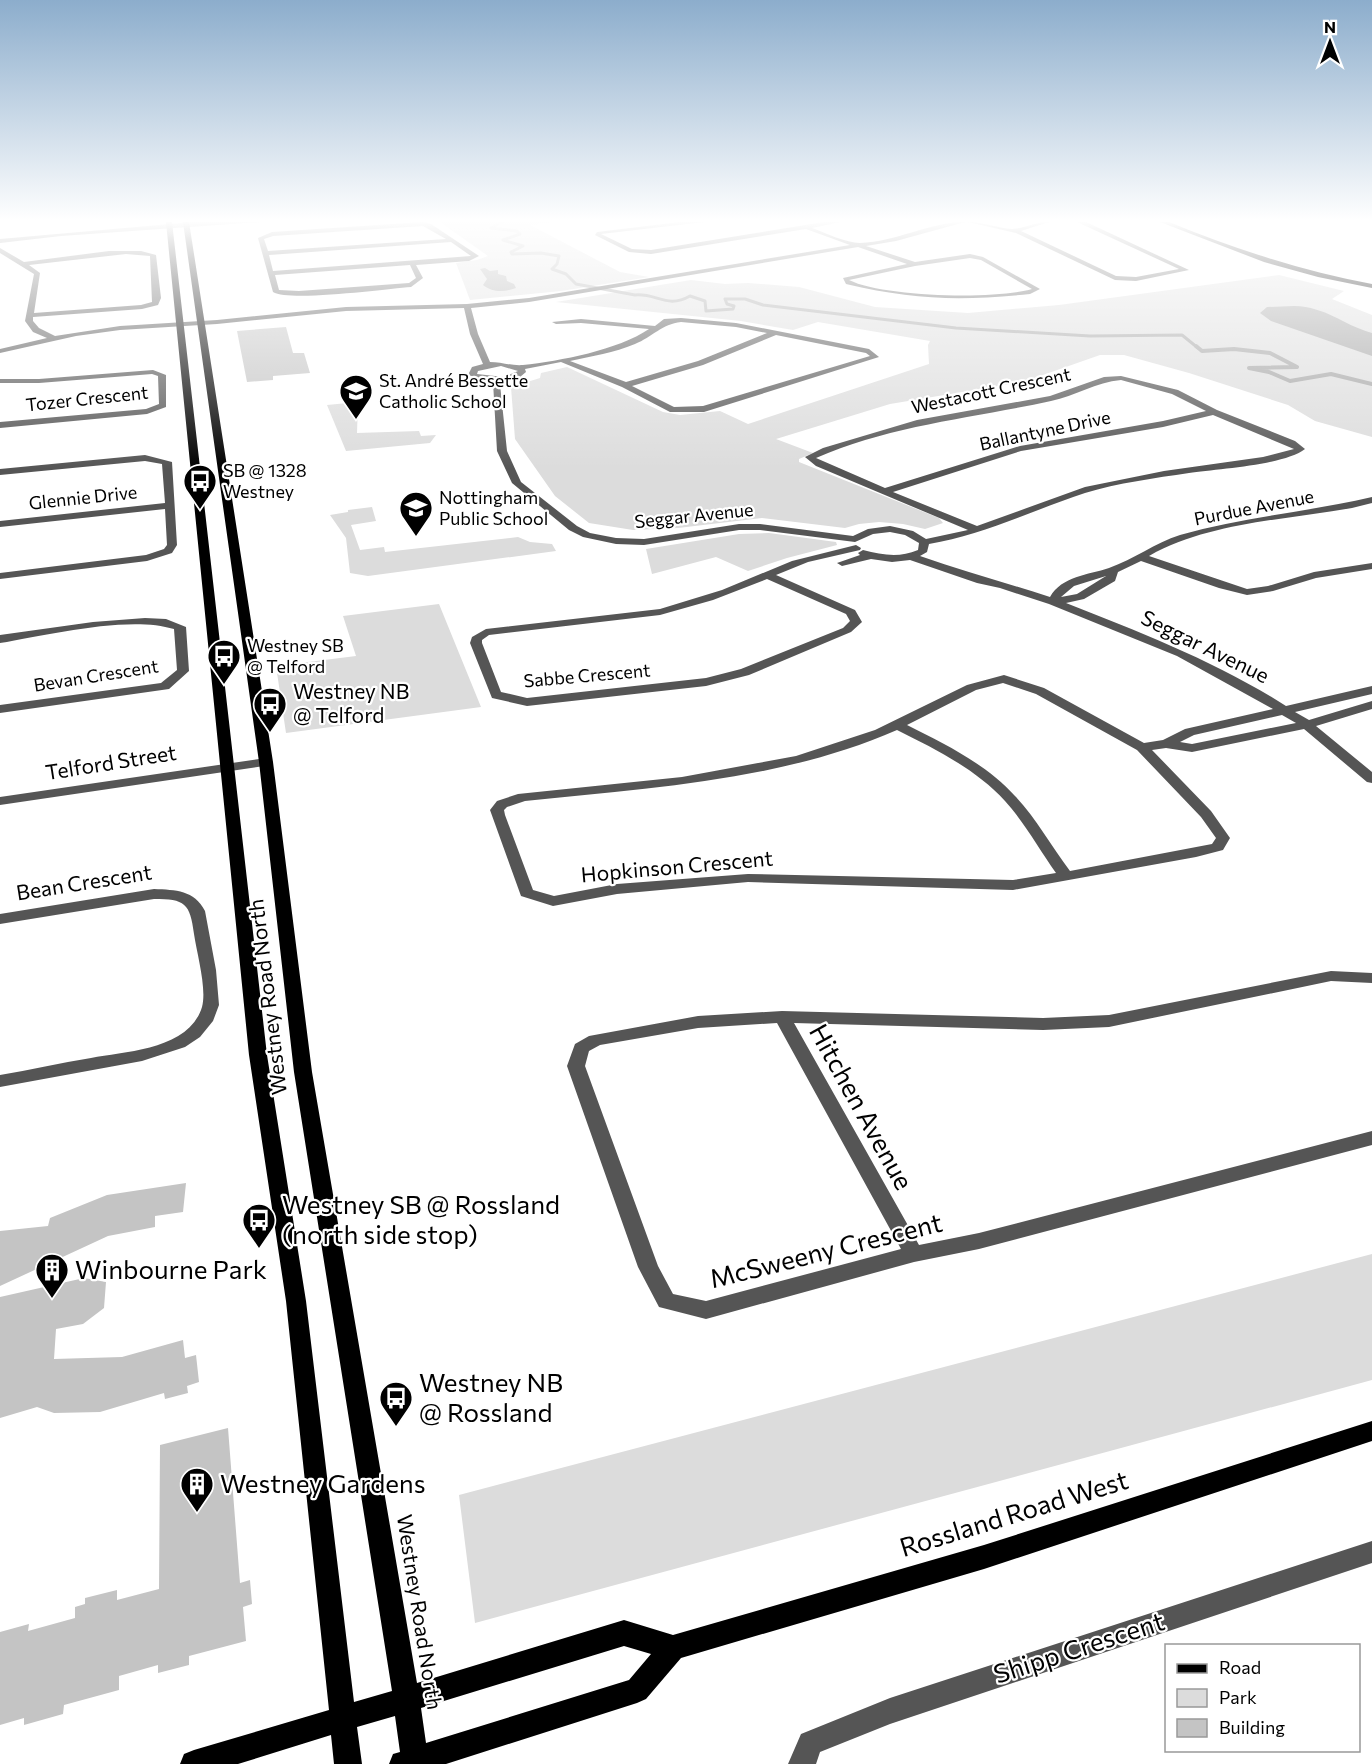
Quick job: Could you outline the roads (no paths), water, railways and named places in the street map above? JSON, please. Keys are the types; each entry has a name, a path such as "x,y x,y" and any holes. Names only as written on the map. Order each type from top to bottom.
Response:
{"main road":[{"name":"Westney Road North","path":"179,304 258,1055 296,1301 348,1764"},
{"name":"Westney Road North","path":"199,304 266,762 303,1071 398,1639 410,1763"},
{"name":"Rossland Road West","path":"673,1648 984,1557 1372,1431"},
{"path":"194,1764 624,1633 673,1648 637,1690 410,1763"}],"street":[{"path":"33,304 29,321 32,327 53,338"},
{"path":"31,315 142,307 151,304"},
{"path":"330,304 332,310"},
{"path":"0,351 53,338 95,331 332,310 345,306 481,304"},
{"path":"467,306 474,334 487,365"},
{"path":"520,368 522,372 519,376 499,380 472,375 475,369 487,365 501,364 520,368 635,342 667,321 681,320 736,325 869,351 876,357 715,406 685,411 673,410 625,385 562,360"},
{"path":"556,322 581,321 658,328"},
{"path":"625,385 664,376 715,359 774,333"},
{"name":"Tozer Crescent","path":"0,381 39,381 153,372 162,375 163,398 162,405 147,411 0,424"},
{"name":"Westacott Crescent","path":"913,535 945,528 975,529 991,526 1085,490 1164,474 1263,460 1289,454 1300,448 1214,412 1175,392 1121,378 1107,379 1052,398 920,422 826,450 810,458 819,464 975,529"},
{"name":"Seggar Avenue","path":"499,380 496,384 502,451 517,483 573,528 587,535 616,541 644,542 739,527 760,527 856,543"},
{"name":"Ballantyne Drive","path":"885,491 1020,449 1163,424 1214,412"},
{"path":"0,472 157,459 167,462 172,545 168,551 147,558 0,576"},
{"name":"Purdue Avenue","path":"1053,602 1080,597 1111,579 1113,571 1160,546 1212,530 1372,500"},
{"name":"Glennie Drive","path":"0,524 170,505"},
{"name":"Westacott Crescent","path":"912,556 924,546 960,536 975,529"},
{"name":"Sabbe Crescent","path":"768,576 851,612 856,622 847,630 755,668 705,682 527,702 496,695 476,643 476,639 486,632 660,612 686,606 856,543 869,532 880,530 913,535"},
{"name":"Seggar Avenue","path":"913,535 924,546 992,577 1002,585"},
{"path":"856,543 870,556 891,559 912,556"},
{"name":"Sabbe Crescent","path":"768,576 798,574 870,556"},
{"name":"Seggar Avenue","path":"912,556 981,581 1002,585 1053,602 1181,653 1237,682 1307,725 1372,779"},
{"path":"1141,557 1223,586 1247,592 1269,589 1314,575 1372,566"},
{"name":"Bevan Crescent","path":"0,639 142,620 160,620 180,627 183,671 165,686 0,709"},
{"name":"Hopkinson Crescent","path":"1004,679 1040,691 1142,747 1206,814 1223,838 1218,847 1196,854 1013,885 748,878 617,889 553,901 526,893 497,810 502,804 523,797 698,778 784,764 898,725 981,683 1004,679"},
{"path":"1166,744 1190,732 1372,690"},
{"path":"1142,747 1166,744 1192,748 1307,725 1372,705"},
{"path":"898,725 961,760 988,779 1010,799 1067,877"},
{"name":"Telford Street","path":"0,801 228,765 266,762"},
{"name":"Bean Crescent","path":"0,919 154,894 180,894 191,899 200,913 211,1005 199,1029 178,1043 152,1053 0,1081"},
{"name":"McSweeny Crescent","path":"1372,978 1332,975 1109,1021 1043,1024 782,1017 698,1022 595,1040 581,1048 576,1066 648,1267 666,1301 706,1310 914,1254 979,1241 1372,1138"},
{"name":"Hitchen Avenue","path":"782,1017 914,1254"},
{"name":"Shipp Crescent","path":"802,1764 810,1743 890,1711 1372,1552"}],"waterway":[{"path":"705,304 706,311 733,309 734,306 728,304"},
{"path":"761,304 956,328 1090,336 1182,335 1198,348"},
{"path":"1196,346 1202,351 1234,349 1270,353 1297,367 1249,368 1269,372 1290,381 1331,374 1372,384"}],"place":[{"name":"St. André Bessette Catholic School","path":"356,420"},
{"name":"SB @ 1328 Westney","path":"200,510"},
{"name":"Nottingham Public School","path":"416,537"},
{"name":"Westney SB @ Telford","path":"224,685"},
{"name":"Westney NB @ Telford","path":"270,733"},
{"name":"Westney SB @ Rossland (north side stop)","path":"259,1249"},
{"name":"Winbourne Park","path":"52,1299"},
{"name":"Westney NB @ Rossland","path":"396,1427"},
{"name":"Westney Gardens","path":"197,1513"}]}
